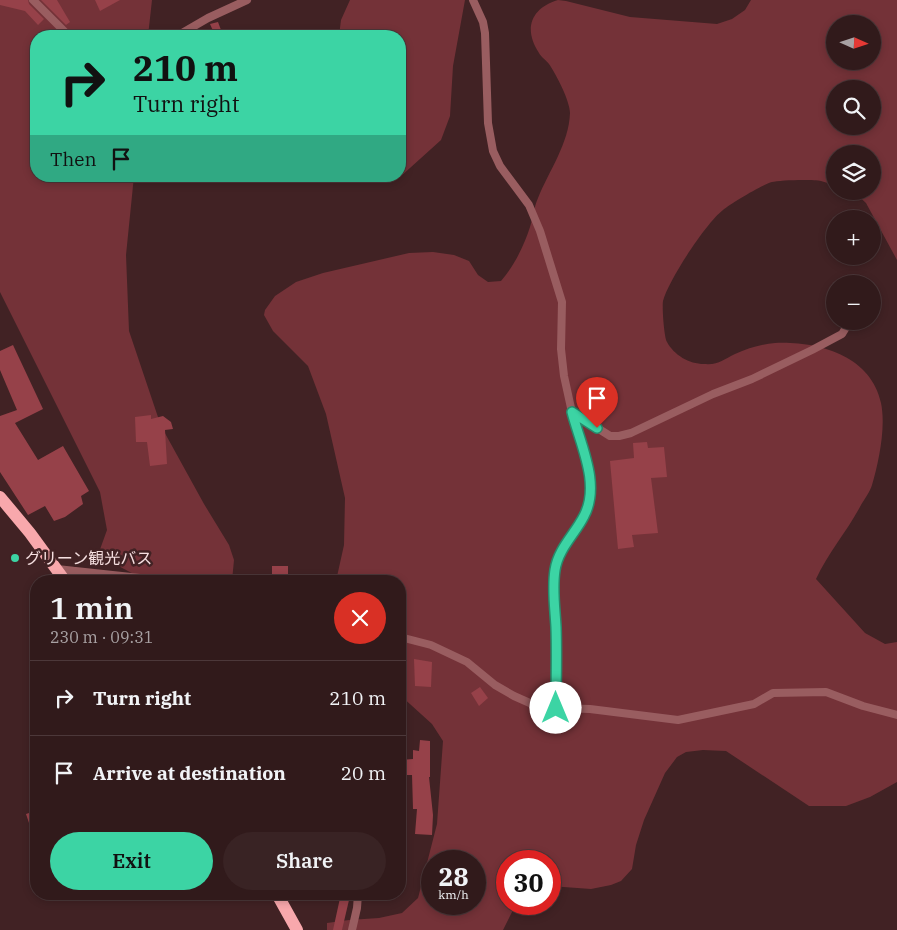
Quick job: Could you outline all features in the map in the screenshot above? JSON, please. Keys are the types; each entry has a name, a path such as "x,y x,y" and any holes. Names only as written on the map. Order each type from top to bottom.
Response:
{"highway":[{"path":"0,497 61,575"},
{"path":"280,900 298,930"}],"street":[{"path":"34,0 63,30"},
{"path":"187,30 247,0"},
{"path":"473,0 486,33 488,123 493,151 500,166 529,205 540,231 562,302 561,350 564,376 590,476 590,502 585,516 565,546 555,568 556,708"},
{"path":"572,412 610,436 631,433 713,394 752,380 842,334 844,330"},
{"path":"57,569 112,575"},
{"path":"406,639 431,645 467,662 495,685 514,696 532,704 556,708 590,709 678,720 754,704 773,693 826,692 863,706 897,715"},
{"path":"352,930 358,900"}],"shaded area":[{"path":"0,0 152,0 149,30 30,30 30,182 133,182 126,255 129,331 161,426 229,545 234,560 233,575 135,575 98,555 107,530 100,492 0,292"},
{"path":"350,0 465,0 453,66 450,116 441,140 406,172 406,30 340,30 341,20"},
{"path":"558,0 630,17 717,24 732,19 745,10 751,0 897,0 897,260 881,231 881,210 870,210 863,200 881,200 881,145 826,145 826,182 811,180 772,182 732,203 707,227 688,253 666,292 663,304 664,328 667,342 678,355 698,364 721,362 735,354 765,344 791,343 808,345 824,348 854,362 866,373 875,387 881,403 883,423 879,455 872,485 869,493 816,579 865,633 885,644 897,642 897,782 870,797 846,806 809,806 726,751 703,750 686,752 677,757 665,773 644,820 636,845 632,869 621,881 591,889 561,887 561,850 496,850 496,915 510,915 503,930 327,930 327,923 379,918 402,913 418,898 421,886 421,915 486,915 486,850 430,850 437,824 443,741 432,724 406,700 406,575 337,575 344,545 345,498 326,414 308,366 273,331 264,315 265,310 275,296 296,282 323,273 409,253 433,252 454,255 469,261 478,275 488,282 501,281 525,241 537,201 558,157 569,124 569,108 559,81 552,68 539,53 531,36 532,20 541,8"}],"building":[{"path":"0,0 28,0 29,4 44,19 38,25 25,11 0,5"},
{"path":"41,0 57,0 70,22 66,25"},
{"path":"95,0 120,0 100,11"},
{"path":"218,22 221,30 213,30 210,24"},
{"path":"13,345 43,409 15,423 38,460 63,446 89,491 81,496 83,504 65,517 54,521 45,506 28,515 0,472 0,416 17,410 0,370 0,351"},
{"path":"151,415 151,419 163,416 171,422 173,429 165,430 167,464 150,466 147,442 136,442 135,417"},
{"path":"647,442 648,448 664,447 667,477 651,478 658,533 632,535 634,547 618,549 610,461 634,458 633,443"},
{"path":"272,566 288,566 288,575 272,575"},
{"path":"414,659 432,662 431,687 415,686"},
{"path":"480,687 488,698 479,706 471,693"},
{"path":"420,740 430,741 429,777 433,815 432,835 415,834 417,809 413,809 412,775 406,775 406,760 413,759 413,750 419,751"},
{"path":"30,813 30,826 26,814"},
{"path":"340,900 349,900 342,930 333,930"}],"place":[{"name":"グリーン観光バス","path":"15,558"}],"route":[{"path":"556,708 555,568 565,546 585,516 590,502 590,476 572,412 597,428"}]}
